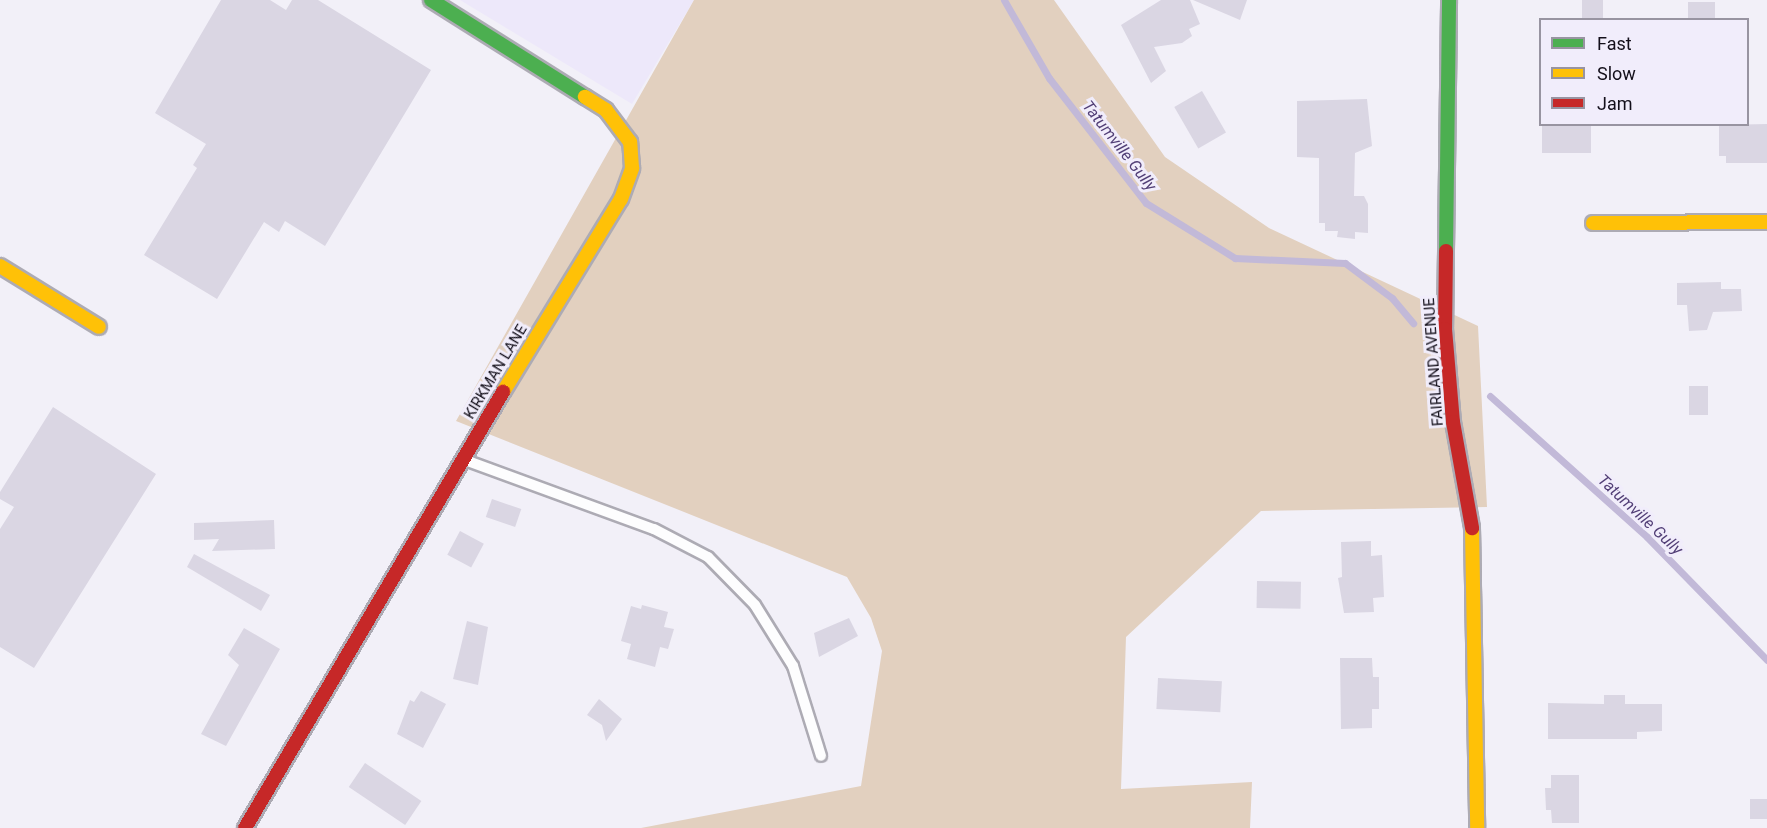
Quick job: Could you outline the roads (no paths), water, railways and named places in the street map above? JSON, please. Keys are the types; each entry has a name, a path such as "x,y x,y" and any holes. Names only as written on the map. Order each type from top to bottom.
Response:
{"street":[{"name":"KIRKMAN LANE","path":"245,828 462,459 621,199 632,168 632,154 625,130 606,110 431,0"},
{"name":"FAIRLAND AVENUE","path":"1449,0 1445,329 1453,422 1472,514 1477,828"},
{"path":"1593,223 1767,222"},
{"path":"0,266 99,327"}],"lane":[{"path":"462,459 654,529 708,557 755,605 793,666 821,756"}],"waterway":[{"name":"Tatumville Gully","path":"1004,0 1049,78 1146,203 1235,258 1345,263 1392,298 1413,323"},
{"name":"Tatumville Gully","path":"1490,396 1647,537 1767,660"}]}
